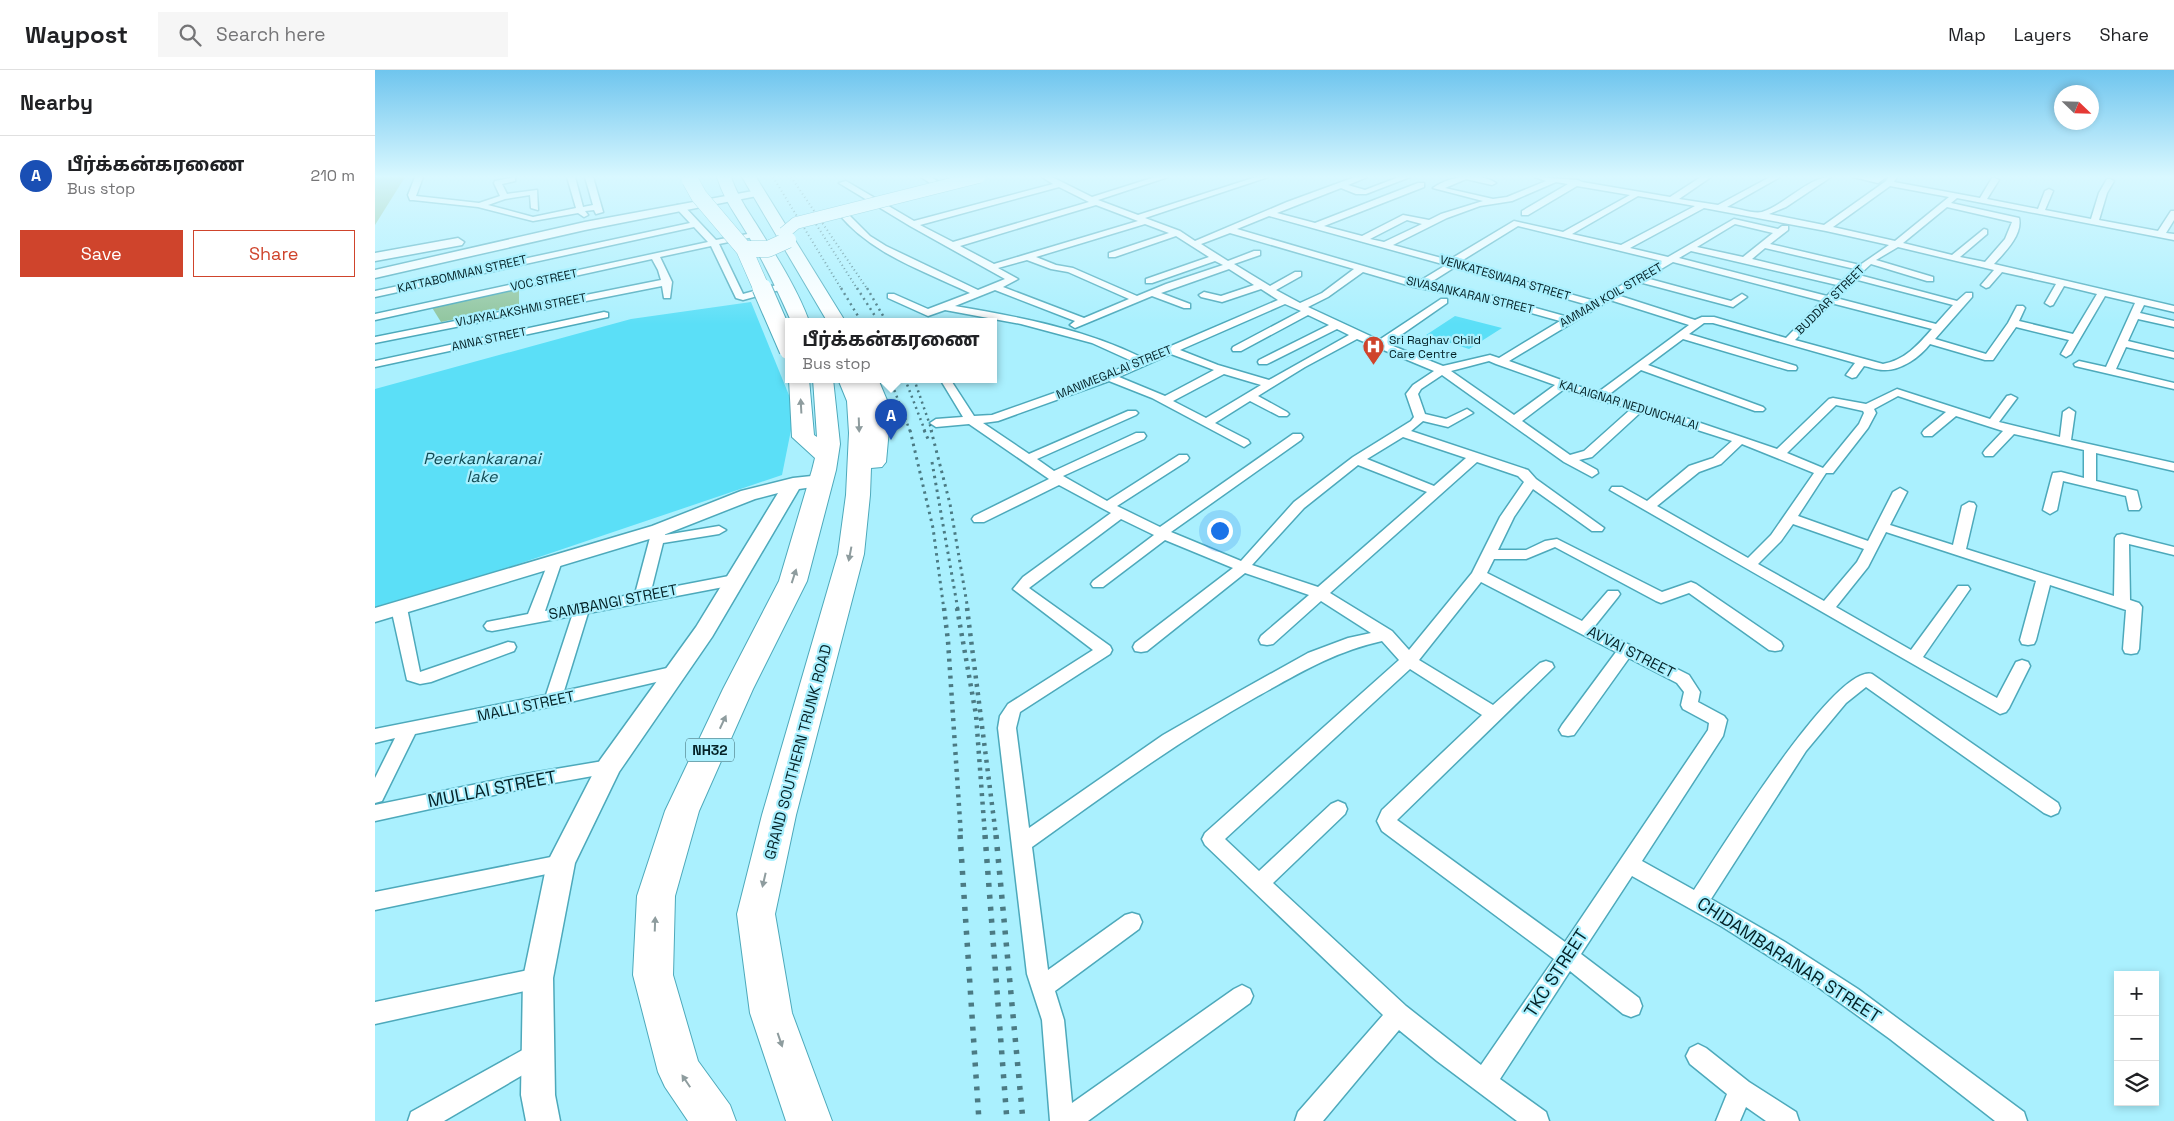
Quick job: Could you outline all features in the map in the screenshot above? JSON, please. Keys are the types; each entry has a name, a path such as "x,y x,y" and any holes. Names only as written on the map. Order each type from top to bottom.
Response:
{"highway":[{"path":"724,226 743,249 785,341"},
{"path":"749,226 784,286 799,318"},
{"path":"770,226 817,318"},
{"path":"780,226 834,318"},
{"path":"743,249 768,249 786,236"},
{"path":"799,383 802,433 814,473"},
{"name":"NH32","path":"713,1121 680,1072 653,975 655,896 682,811 738,689 793,581 814,473 829,436 823,383"},
{"name":"GRAND SOUTHERN TRUNK ROAD","path":"810,1121 806,1115 771,1014 757,914 779,815 851,554 857,506 860,433 858,401 850,383"},
{"path":"857,506 871,491 876,451 879,418 878,406 870,383"}],"street":[{"path":"500,233 529,226"},
{"path":"375,274 585,226"},
{"name":"KATTABOMMAN STREET","path":"375,294 686,226"},
{"path":"697,226 711,240 739,296 784,286"},
{"path":"786,236 794,226"},
{"path":"855,226 867,238 883,248 977,293"},
{"path":"917,226 993,267 1121,226"},
{"path":"953,245 1013,226"},
{"path":"1161,226 1177,232 1285,300 1379,345 1442,370 1568,459 1592,473"},
{"path":"1162,248 1192,242 1239,226"},
{"name":"VENKATESWARA STREET","path":"1315,226 1596,304"},
{"path":"1363,239 1390,226"},
{"path":"1386,246 1422,226"},
{"path":"1419,285 1512,226"},
{"path":"1529,226 1829,300 1941,324"},
{"path":"1563,235 1579,226"},
{"path":"1621,249 1664,226"},
{"name":"AMMAN KOIL STREET","path":"1500,362 1567,320 1727,226"},
{"name":"AMMAN KOIL STREET","path":"1755,226 1779,232"},
{"path":"1745,260 1787,226"},
{"path":"1815,226 2174,309"},
{"name":"BUDDAR STREET","path":"1789,341 1861,268 1896,245 1918,226"},
{"path":"1987,266 2002,250 2014,226"},
{"path":"2121,226 2174,237"},
{"path":"2161,234 2162,226"},
{"name":"SIVASANKARAN STREET","path":"1230,230 1419,285 1489,298 1567,320"},
{"path":"1112,256 1177,232"},
{"path":"1953,258 1984,232"},
{"path":"542,327 538,294 537,275 539,274 711,240 755,234"},
{"path":"375,257 472,239"},
{"name":"VOC STREET","path":"375,317 538,294 654,256 711,240"},
{"path":"1763,245 1861,268"},
{"path":"1691,248 1844,284"},
{"path":"476,252 482,270"},
{"path":"1061,331 1136,299 1257,253"},
{"path":"654,256 661,264 667,282 667,296"},
{"path":"1029,257 1054,267 1070,270 1136,299"},
{"path":"1149,281 1217,257"},
{"path":"1869,261 1930,279"},
{"path":"891,296 926,313 1013,279 991,269 993,267"},
{"path":"1237,349 1305,309 1362,268"},
{"path":"1986,285 1999,270"},
{"path":"1205,294 1223,299 1265,288 1298,274"},
{"path":"1853,276 1959,304"},
{"path":"1638,279 1733,304 1742,297"},
{"name":"VIJAYALAKSHMI STREET","path":"375,340 538,294 667,282"},
{"path":"2050,304 2061,284"},
{"path":"995,287 1084,321"},
{"path":"1379,345 1444,301 1436,299 1449,291"},
{"path":"1669,301 1683,292"},
{"path":"1152,293 1187,306"},
{"path":"2066,354 2103,293"},
{"path":"1598,397 1703,320 1714,320 1861,362 1883,367 1894,365 1917,352 1969,295"},
{"path":"1609,296 1696,324"},
{"name":"MANIMEGALAI STREET","path":"937,423 994,418 1109,377 1285,300"},
{"path":"1874,302 1941,324"},
{"path":"2110,371 2140,302"},
{"path":"945,307 1016,320 1061,331 1118,349 1142,362"},
{"path":"1928,340 1989,358 2013,323 2019,308"},
{"name":"ANNA STREET","path":"375,364 604,314"},
{"path":"2135,315 2174,324"},
{"path":"997,325 1016,320"},
{"path":"2013,323 2076,338"},
{"path":"1263,362 1337,325"},
{"path":"1207,423 1301,365 1357,335"},
{"path":"1681,335 1792,368"},
{"path":"1671,342 1769,371"},
{"path":"2123,342 2174,355"},
{"path":"1170,350 1223,370 1271,384"},
{"name":"KALAIGNAR NEDUNCHALAI","path":"1442,370 1490,358 1562,385 1598,397 1639,407 1740,440 1816,468 1821,472 1790,518"},
{"path":"1852,375 1861,362"},
{"path":"2079,364 2174,386"},
{"path":"1639,366 1759,409"},
{"path":"1164,401 1223,370"},
{"path":"1420,417 1412,394 1417,387 1442,370"},
{"path":"1109,377 1164,401 1244,443"},
{"path":"948,383 971,420 1056,478 1114,510 1163,533 1243,566 1320,593 1386,635 1409,661 1494,714"},
{"path":"1515,420 1562,385"},
{"path":"1779,454 1833,400 1868,408 1897,392 2011,430 2174,467"},
{"path":"1251,397 1283,414"},
{"path":"1991,424 2011,398"},
{"path":"1568,459 1589,454 1639,407"},
{"path":"1828,470 1864,425 1870,413 1868,408"},
{"path":"1928,433 1955,411"},
{"path":"2065,443 2069,412"},
{"path":"1027,458 1132,413"},
{"path":"1420,417 1448,423 1467,413"},
{"path":"1141,647 1243,566 1299,505 1357,460 1415,424 1420,417"},
{"path":"1989,453 2011,430"},
{"path":"1401,432 1523,473 1531,482 1597,528"},
{"path":"979,519 1140,436"},
{"path":"1098,584 1163,533 1297,437"},
{"path":"1648,507 1694,469 1717,461 1740,440"},
{"path":"2090,449 2090,483"},
{"path":"1062,1121 1053,1020 1038,974 1007,728 1009,716 1014,708 1104,650 1020,589 1028,580 1114,510 1183,458"},
{"path":"1267,640 1474,458"},
{"path":"1357,460 1436,491"},
{"path":"658,535 748,495 814,473"},
{"path":"543,1121 538,1095 538,978 561,863 609,767 704,632 734,580 814,473"},
{"path":"2050,510 2058,476 2132,494 2134,507"},
{"path":"1531,482 1507,517 1479,575 1409,661 1212,839 1398,1014 1537,1121"},
{"path":"1617,490 2000,708 2022,666"},
{"path":"1826,609 1854,577 1883,527 1900,492"},
{"path":"1958,552 1969,506"},
{"path":"1749,565 1776,538 1790,518 1872,547"},
{"path":"1883,527 2134,608 2131,649"},
{"path":"375,614 555,561 658,535 719,530"},
{"path":"643,596 658,535"},
{"path":"2122,604 2122,538 2174,551"},
{"path":"1489,554 1515,556 1533,552 1550,543 1557,544 1661,598 1691,587 1775,646"},
{"path":"535,617 555,561"},
{"name":"AVVAI STREET","path":"1479,575 1683,679 1692,692 1689,705 1717,720 1717,731 1629,864"},
{"name":"SAMBANGI STREET","path":"492,626 734,580"},
{"path":"2028,640 2044,580"},
{"path":"1913,658 1963,589"},
{"path":"1584,628 1613,594"},
{"path":"399,608 413,676 420,678 431,676 508,647"},
{"path":"553,700 582,608"},
{"path":"1021,844 1169,740 1244,696 1314,657 1354,642 1386,635"},
{"path":"1568,730 1626,650"},
{"path":"1546,667 1389,815 1387,821 1389,825 1567,956 1631,1006"},
{"name":"MALLI STREET","path":"375,736 553,700 676,672"},
{"path":"1698,901 1800,746 1840,699 1866,678 2051,808"},
{"path":"375,796 408,730"},
{"name":"MULLAI STREET","path":"375,813 526,781 609,767"},
{"path":"1260,883 1338,809"},
{"path":"375,901 561,863"},
{"name":"CHIDAMBARANAR STREET","path":"1629,864 1698,901 1834,986 2015,1121"},
{"name":"TKC STREET","path":"1484,1082 1629,864"},
{"path":"1042,987 1132,922"},
{"path":"375,1013 538,978"},
{"path":"1068,1121 1242,996"},
{"path":"1307,1121 1398,1014"},
{"path":"420,1121 537,1054"},
{"path":"1698,1056 1741,1090 1787,1121"},
{"path":"1728,1121 1741,1090"}],"green space":[{"path":"519,287 519,306 441,322 431,306"}],"water":[{"name":"Peerkankaranai lake","path":"751,302 795,410 782,475 492,573 375,607 375,389 631,319"},
{"path":"1455,316 1502,328 1469,349 1426,335"}],"railway":[{"path":"803,226 842,290"},
{"path":"817,226 858,290"},
{"path":"824,226 868,290"},
{"path":"841,288 859,318"},
{"path":"857,288 875,316"},
{"path":"867,288 884,318"},
{"path":"892,383 910,431"},
{"path":"907,383 925,431"},
{"path":"915,383 932,431"},
{"path":"910,430 933,528 944,610"},
{"path":"924,430 928,439"},
{"path":"931,430 950,504 968,610"},
{"path":"932,462 958,610"},
{"path":"944,608 948,641 961,836"},
{"path":"957,608 976,715 985,836"},
{"path":"967,608 996,836"},
{"path":"960,835 979,1121"},
{"path":"985,835 1007,1121"},
{"path":"996,835 1023,1121"}],"place":[{"name":"Sri Raghav Child Care Centre","path":"1373,366"},
{"name":"பீர்க்கன்கரணை","path":"891,440"}]}
